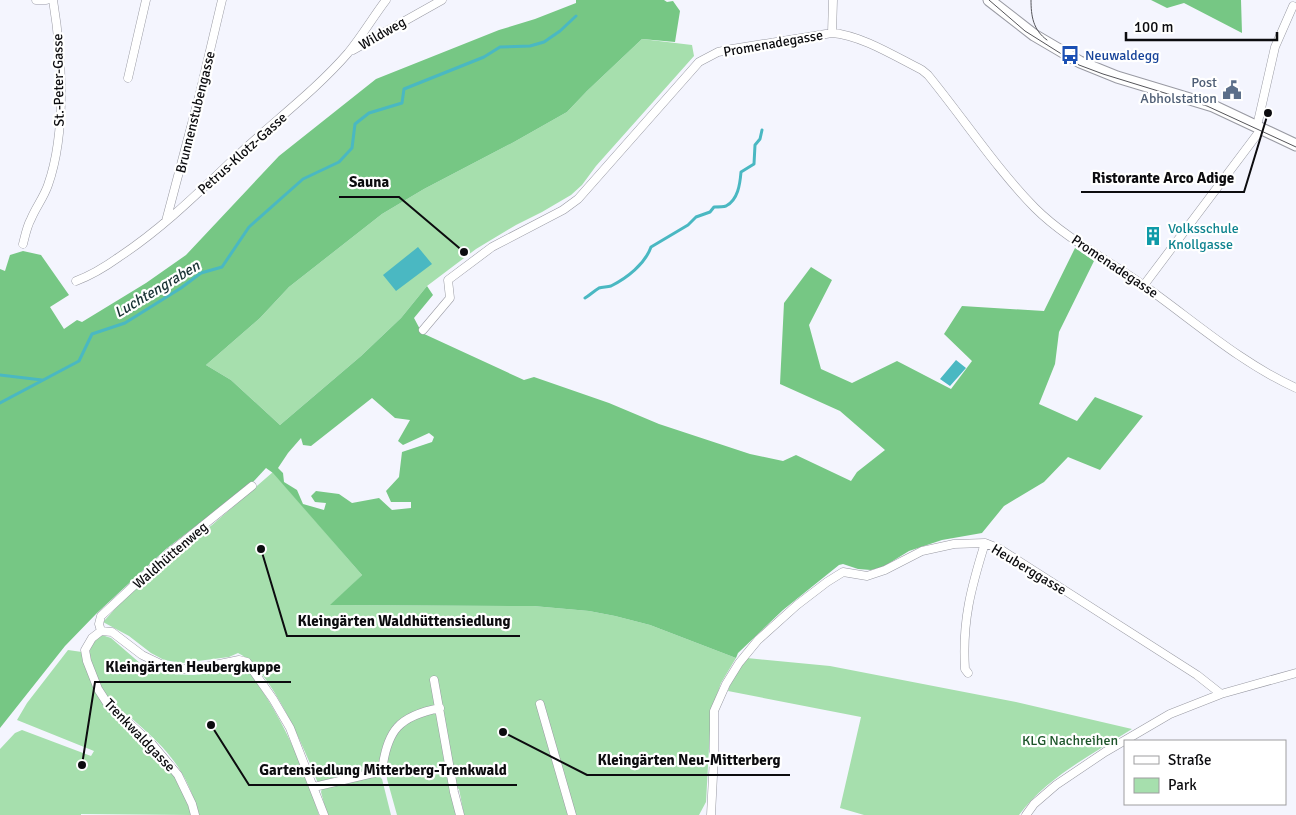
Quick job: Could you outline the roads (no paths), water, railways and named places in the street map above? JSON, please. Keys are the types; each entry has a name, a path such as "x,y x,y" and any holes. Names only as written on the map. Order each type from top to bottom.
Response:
{"main road":[{"path":"989,0 1034,35 1086,65 1117,77 1205,104 1260,127 1296,145"}],"street":[{"path":"36,0 46,0"},
{"name":"St.-Peter-Gasse","path":"23,244 30,221 48,184 54,165 58,133 61,104 60,60 57,26 52,0"},
{"path":"128,78 146,0"},
{"name":"Brunnenstubengasse","path":"165,223 197,106 222,0"},
{"name":"Petrus-Klotz-Gasse","path":"76,281 92,275 147,238 292,108 349,52 386,0"},
{"name":"Wildweg","path":"349,52 442,0"},
{"path":"832,33 834,0"},
{"path":"1144,285 1260,127 1275,47 1293,6"},
{"name":"Promenadegasse","path":"423,330 450,298 448,280 492,247 563,210 578,199 699,62 725,50 841,33 858,39 922,70 1037,210 1246,360 1272,377 1296,388"},
{"name":"Waldhüttenweg","path":"101,631 99,624 101,616 169,553 252,486"},
{"path":"968,673 965,668 964,623 971,588 985,543"},
{"name":"Heuberggasse","path":"711,815 714,711 726,684 739,663 758,640 792,609 838,574 847,572 866,576 885,570 922,551 937,547 954,544 985,543 993,545 1197,676 1221,694"},
{"path":"101,631 112,632 142,655 168,667 184,670 239,660 247,662 273,699 290,728 324,815"},
{"name":"Trenkwaldgasse","path":"101,631 92,638 85,650 87,661 98,689 107,703 152,744 178,775 192,804 195,815"},
{"path":"1126,740 1170,714 1221,694 1296,673"},
{"path":"434,680 454,792 460,815"},
{"path":"540,704 572,815"},
{"path":"314,787 382,772 384,753 391,736 404,720 416,713 440,708"},
{"path":"1026,815 1034,804 1056,785 1124,741"}],"water":[{"path":"418,247 432,264 396,291 383,275"},
{"path":"956,360 966,368 950,386 940,379"}],"waterway":[{"name":"Luchtengraben","path":"0,403 79,361 92,334 125,323 181,288 201,273 222,267 249,227 303,179 339,162 352,148 355,124 369,113 402,103 404,89 484,57 500,47 530,46 544,42 560,31 576,16"},
{"path":"585,298 599,288 611,286 629,275 640,265 651,247 688,225 696,217 710,212 714,207 725,206 730,203 738,191 741,172 754,164 755,145 760,139 762,130"},
{"path":"0,375 42,380"}],"tram line":[{"path":"989,0 1025,31 1079,65 1207,106 1296,147"},
{"path":"1031,0 1034,22 1039,32 1047,40"}],"place":[{"name":"Neuwaldegg","path":"1070,55"},
{"name":"Post Abholstation","path":"1232,90"},
{"name":"Ristorante Arco Adige","path":"1268,113"},
{"name":"Volksschule Knollgasse","path":"1153,236"},
{"name":"Sauna","path":"464,252"},
{"name":"Kleingärten Waldhüttensiedlung","path":"261,549"},
{"name":"Gartensiedlung Mitterberg-Trenkwald","path":"211,725"},
{"name":"Kleingärten Neu-Mitterberg","path":"503,732"},
{"name":"Kleingärten Heubergkuppe","path":"82,765"}],"park label":[{"name":"KLG Nachreihen","path":"1070,740"}]}
